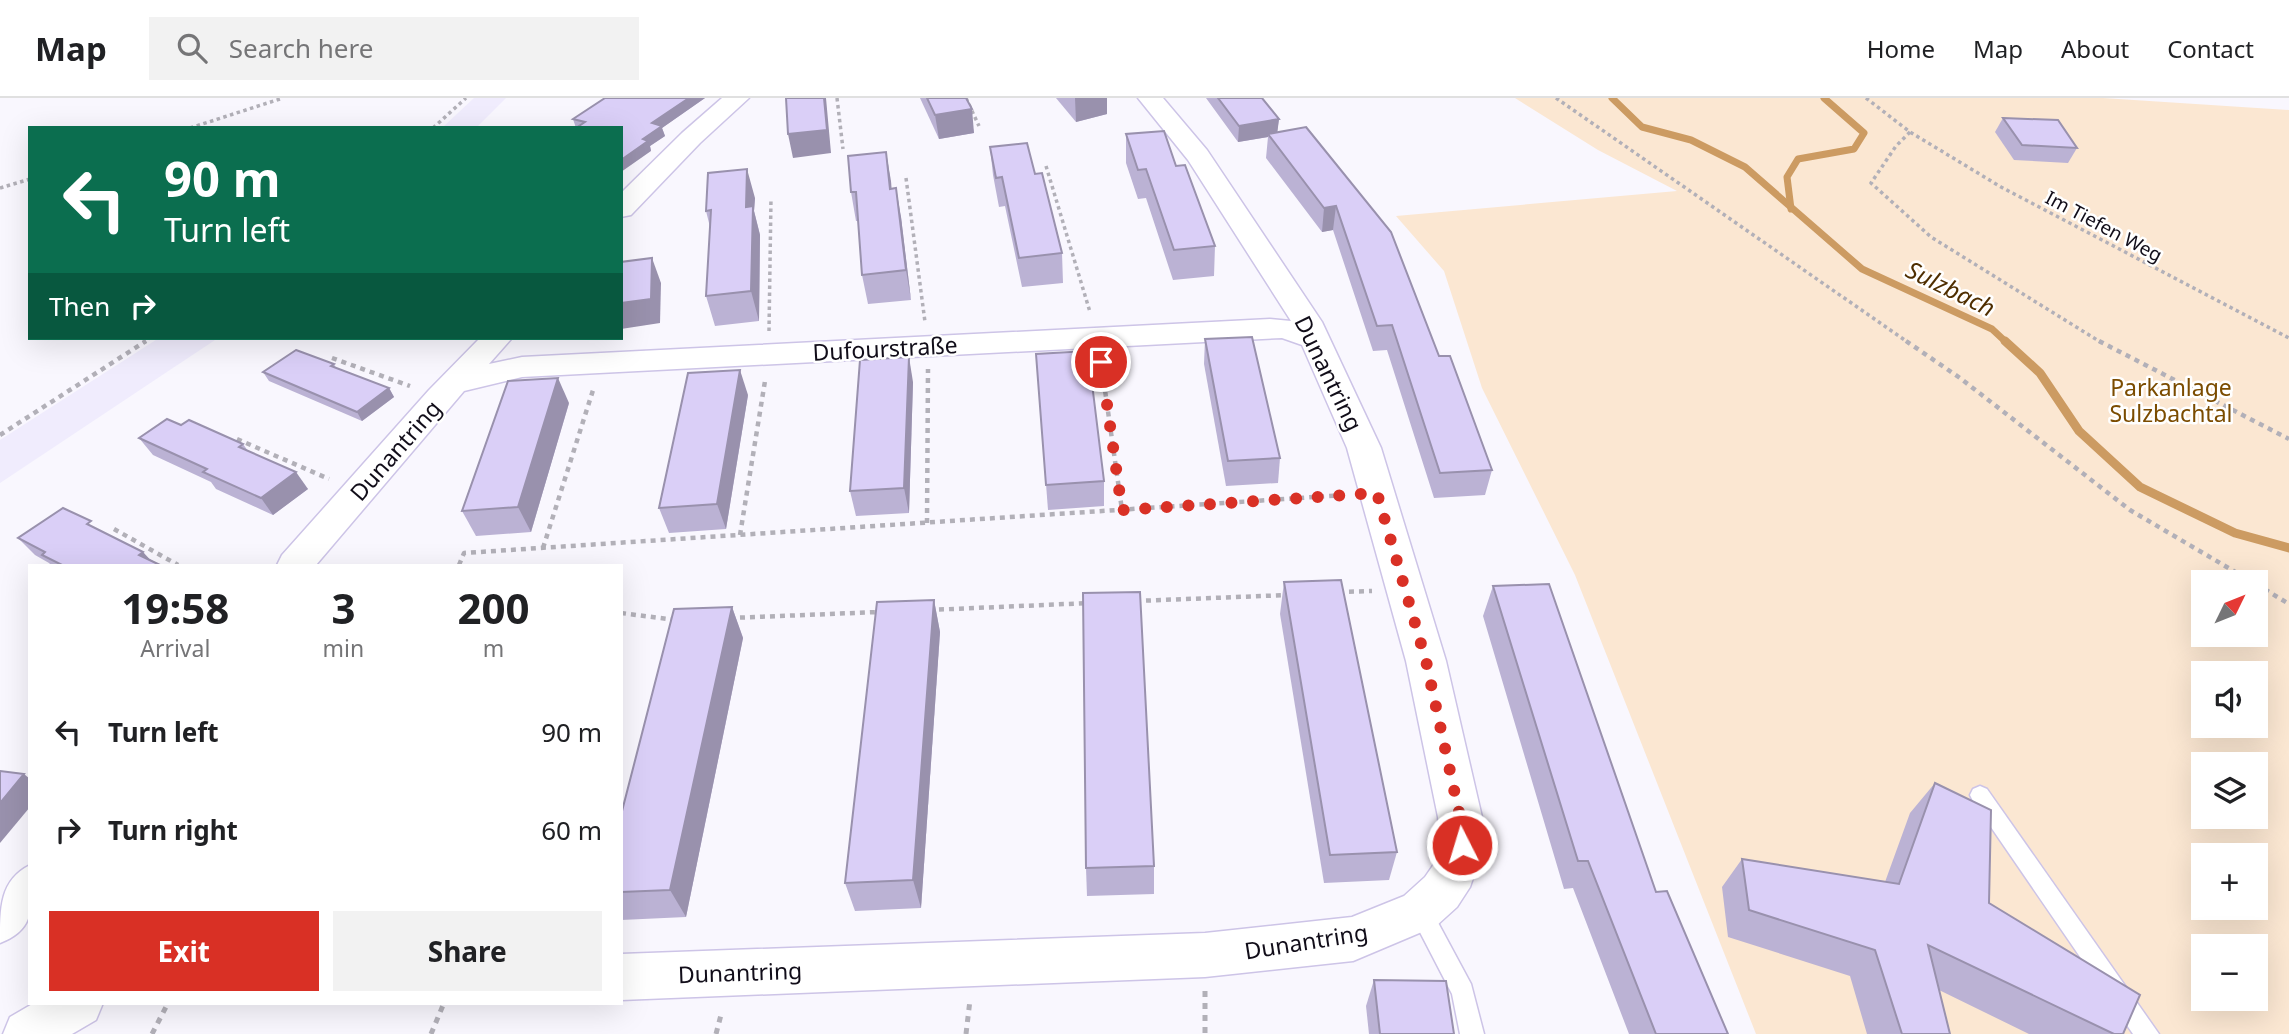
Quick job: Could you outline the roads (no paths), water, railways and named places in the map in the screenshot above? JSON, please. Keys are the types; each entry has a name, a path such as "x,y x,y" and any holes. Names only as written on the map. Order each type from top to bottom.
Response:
{"street":[{"path":"623,207 691,138 737,98"},
{"name":"Dunantring","path":"623,976 1205,955 1353,939 1420,911 1441,892 1454,873 1462,845 1460,817 1426,661 1364,448 1307,322 1198,156 1150,98"},
{"name":"Dufourstraße","path":"447,390 522,367 1278,328 1301,332 1315,339"},
{"name":"Dunantring","path":"296,564 447,390 495,340"},
{"path":"0,922 28,887"},
{"path":"27,1034 76,1005"}],"lane":[{"path":"1980,795 2147,1034"},
{"path":"1420,911 1463,992 1472,1034"}],"waterway":[{"name":"Sulzbach","path":"1612,98 1642,127 1691,140 1745,167 1791,207"},
{"name":"Sulzbach","path":"1791,207 1787,177 1798,159 1854,149 1864,133 1824,98"},
{"name":"Sulzbach","path":"1791,207 1862,269 1992,329 2007,343"},
{"name":"Sulzbach","path":"2005,341 2040,373 2079,431 2140,487 2235,533 2289,548"}],"park label":[{"name":"Parkanlage Sulzbachtal","path":"2171,400"}]}
